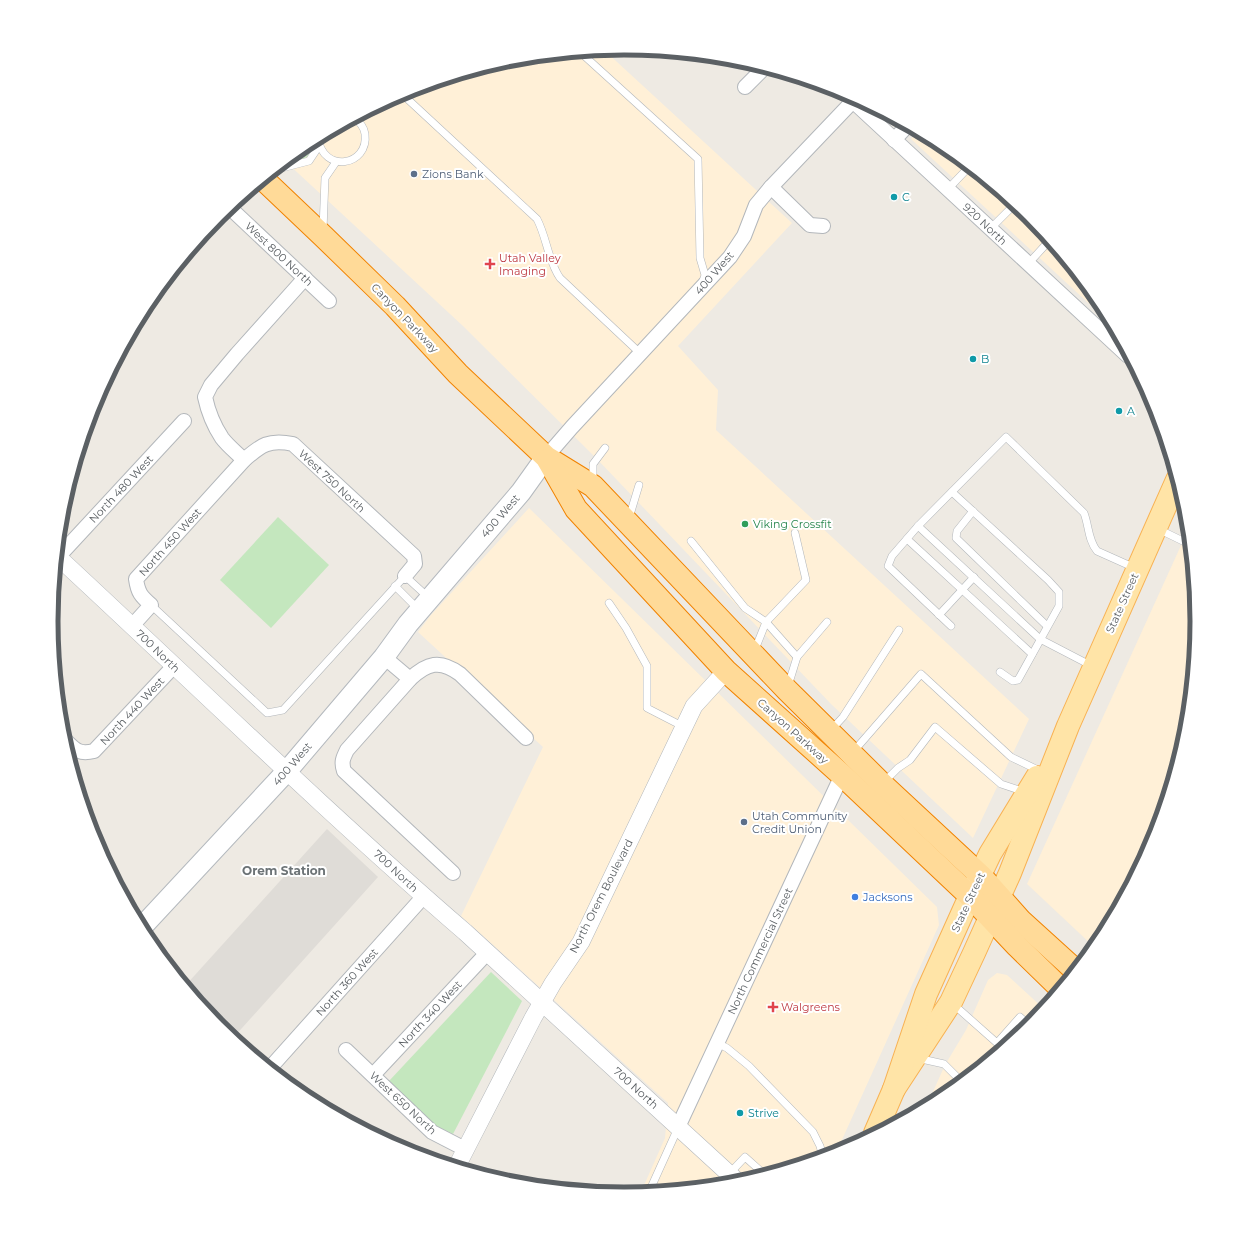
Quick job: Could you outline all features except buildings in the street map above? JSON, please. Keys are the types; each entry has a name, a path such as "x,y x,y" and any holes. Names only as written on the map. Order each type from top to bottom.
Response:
{"highway":[{"name":"Canyon Parkway","path":"266,183 395,306 458,374 546,457 593,486 787,690 882,784 980,876 994,906 1017,946 1057,985"},
{"name":"Canyon Parkway","path":"546,457 576,509 726,671 842,775 970,896 994,906 1021,921 1072,968"}],"main road":[{"name":"400 West","path":"145,923 287,771 384,657 424,604 521,492 546,457"},
{"name":"State Street","path":"894,1089 951,1002 1010,873 1068,726 1173,488"},
{"name":"State Street","path":"882,1125 926,994 970,896 990,854 1068,726"}],"street":[{"path":"745,87 760,72"},
{"name":"400 West","path":"546,457 572,427 730,258 744,236 756,205 845,100"},
{"name":"920 North","path":"859,106 1028,264 1108,333 1116,343"},
{"path":"894,140 904,130"},
{"path":"771,187 810,225 823,226"},
{"name":"West 800 North","path":"233,211 329,301"},
{"path":"244,460 223,439 207,407 205,397 211,385 237,354 305,278"},
{"name":"North 480 West","path":"62,551 184,420"},
{"name":"West 750 North","path":"244,460 262,444 275,442 293,444 414,556 415,564 405,576"},
{"name":"North 450 West","path":"151,605 141,596 137,589 136,579 244,460"},
{"name":"700 North","path":"61,560 287,771 678,1127 727,1177"},
{"path":"132,626 151,605"},
{"path":"384,657 410,679"},
{"path":"453,873 344,771 342,759 347,750 410,679 419,670 432,665 442,665 452,668 460,674 526,738"},
{"name":"North 440 West","path":"72,747 81,753 94,751 174,666"},
{"name":"North Orem Boulevard","path":"459,1162 542,1003 581,942 694,706 726,671"},
{"name":"North Commercial Street","path":"678,1127 842,775"},
{"name":"North 360 West","path":"273,1065 424,896"},
{"name":"North 340 West","path":"373,1075 487,952"},
{"name":"West 650 North","path":"346,1050 432,1132 465,1150"}],"lane":[{"path":"585,56 698,159 700,258 705,276 701,290"},
{"path":"407,98 537,220 542,229 555,271 560,278 641,354"},
{"path":"286,167 309,161 319,146 326,157 336,162 345,162 353,159 362,150 366,139 360,121"},
{"path":"323,236 325,178 336,162"},
{"path":"948,189 966,170"},
{"path":"990,229 1011,208"},
{"path":"1028,264 1046,245"},
{"path":"951,626 888,566 892,556 907,538 1006,437 1084,513 1088,524 1089,538 1097,551 1138,569"},
{"path":"593,486 593,464 605,448"},
{"path":"628,522 639,485"},
{"path":"952,492 1048,580 1059,592 1058,606 1018,680 1013,681 1000,672"},
{"path":"973,511 957,531 956,538 1047,626"},
{"path":"918,526 1040,639 1094,667"},
{"path":"1156,528 1184,542"},
{"path":"753,654 766,622 806,580 795,533"},
{"path":"907,538 1032,654"},
{"path":"690,541 745,608 766,622 796,657"},
{"path":"151,605 267,713 283,710 405,576 424,604"},
{"path":"939,615 974,577"},
{"path":"395,586 424,604"},
{"path":"609,603 626,628 647,666 647,708 684,727"},
{"path":"787,690 796,657 827,622"},
{"path":"830,732 842,717 898,630"},
{"path":"852,754 922,674 1011,757 1041,771"},
{"path":"882,784 898,768 910,760 934,727 1001,784 1027,793"},
{"path":"951,1002 997,1043 1020,1017 1024,1021"},
{"path":"717,1043 727,1048 749,1066 813,1132 821,1151"},
{"path":"915,1057 944,1064 958,1078"},
{"path":"652,1186 678,1127"},
{"path":"732,1176 745,1156 760,1170"}],"shaded area":[{"path":"610,55 792,223 678,346 718,390 716,430 1029,719 973,838 831,704 596,458 463,326 289,165 309,150 373,113 442,85 477,74 513,66 586,56"},
{"path":"914,136 938,150 997,195 1049,248 1073,276 1096,310 911,139"},
{"path":"529,508 937,907 939,925 840,1144 770,1168 734,1176 697,1182 643,1186 665,1138 668,1103 461,916 543,747 418,632 431,615"},
{"path":"1184,539 1190,621 1185,695 1179,731 1159,803 1146,838 1131,871 1114,904 1089,942 1027,884"},
{"path":"327,829 378,877 237,1034 188,983"},
{"path":"997,973 1007,975 1039,1005 997,1047 931,1096 945,1065 966,1030 988,980"}],"green space":[{"path":"312,148 313,150 302,160 295,161"},
{"path":"278,517 329,565 271,628 220,580"},
{"path":"491,972 522,1001 453,1134 432,1124 389,1081"}],"place":[{"name":"Zions Bank","path":"414,174"},
{"name":"C","path":"894,197"},
{"name":"Utah Valley Imaging","path":"490,264"},
{"name":"B","path":"973,359"},
{"name":"A","path":"1119,411"},
{"name":"Viking Crossfit","path":"745,524"},
{"name":"Utah Community Credit Union","path":"744,822"},
{"name":"Jacksons","path":"855,897"},
{"name":"Walgreens","path":"773,1007"},
{"name":"Strive","path":"740,1113"}],"district":[{"name":"Orem Station","path":"284,871"}]}
